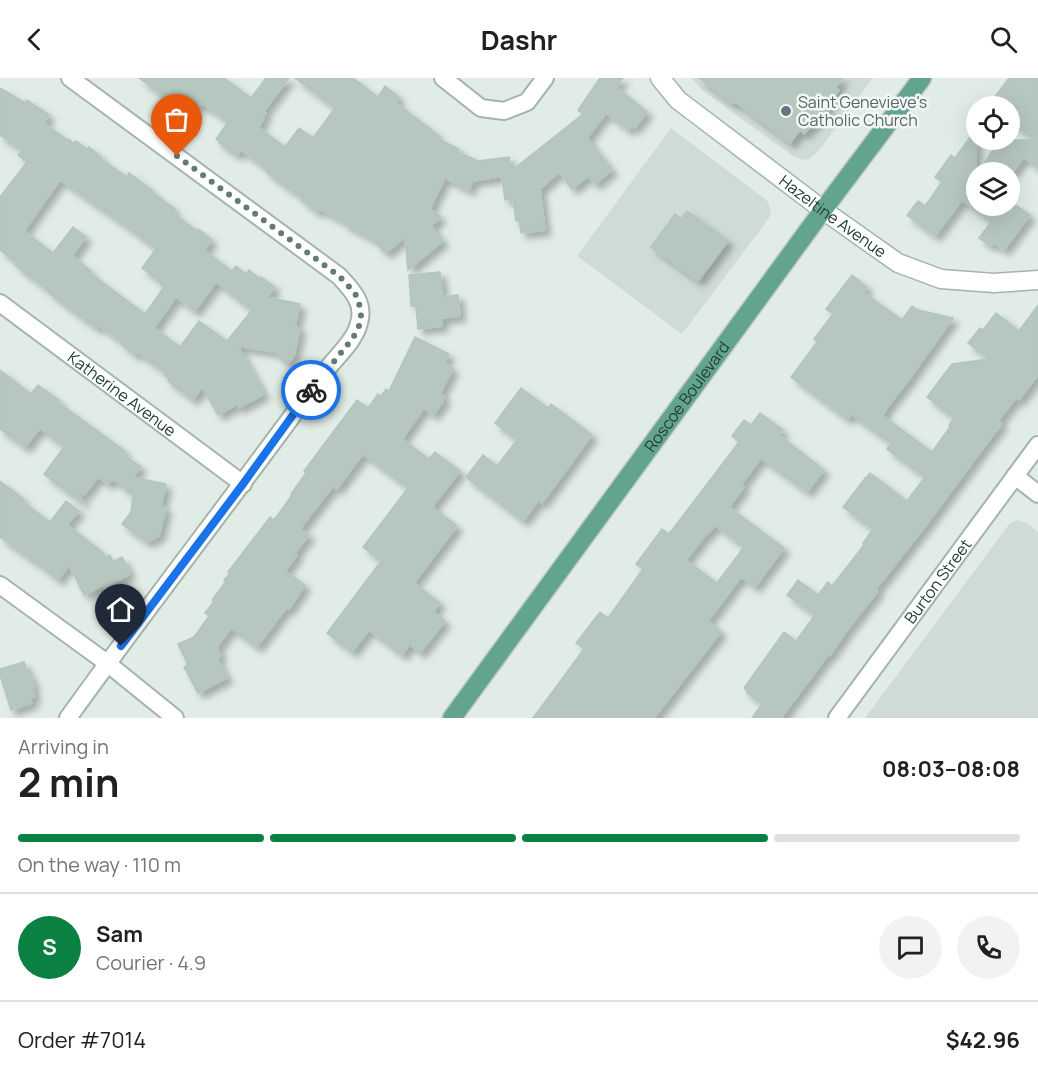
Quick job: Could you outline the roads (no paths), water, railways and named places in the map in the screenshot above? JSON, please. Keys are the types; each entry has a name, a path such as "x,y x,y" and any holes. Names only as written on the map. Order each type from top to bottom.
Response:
{"main road":[{"name":"Roscoe Boulevard","path":"452,718 922,78"}],"street":[{"path":"68,718 317,382 353,338 361,316 355,293 339,276 70,78"},
{"path":"443,78 481,108 504,111 527,102 545,78"},
{"name":"Hazeltine Avenue","path":"660,78 678,100 823,210 898,263 941,279 994,284 1038,280"},
{"name":"Katherine Avenue","path":"0,303 243,484"},
{"name":"Burton Street","path":"837,718 1038,445"},
{"path":"1015,476 1038,494"},
{"path":"0,585 107,663 175,718"}],"place":[{"name":"Saint Genevieve's Catholic Church","path":"786,111"}]}
